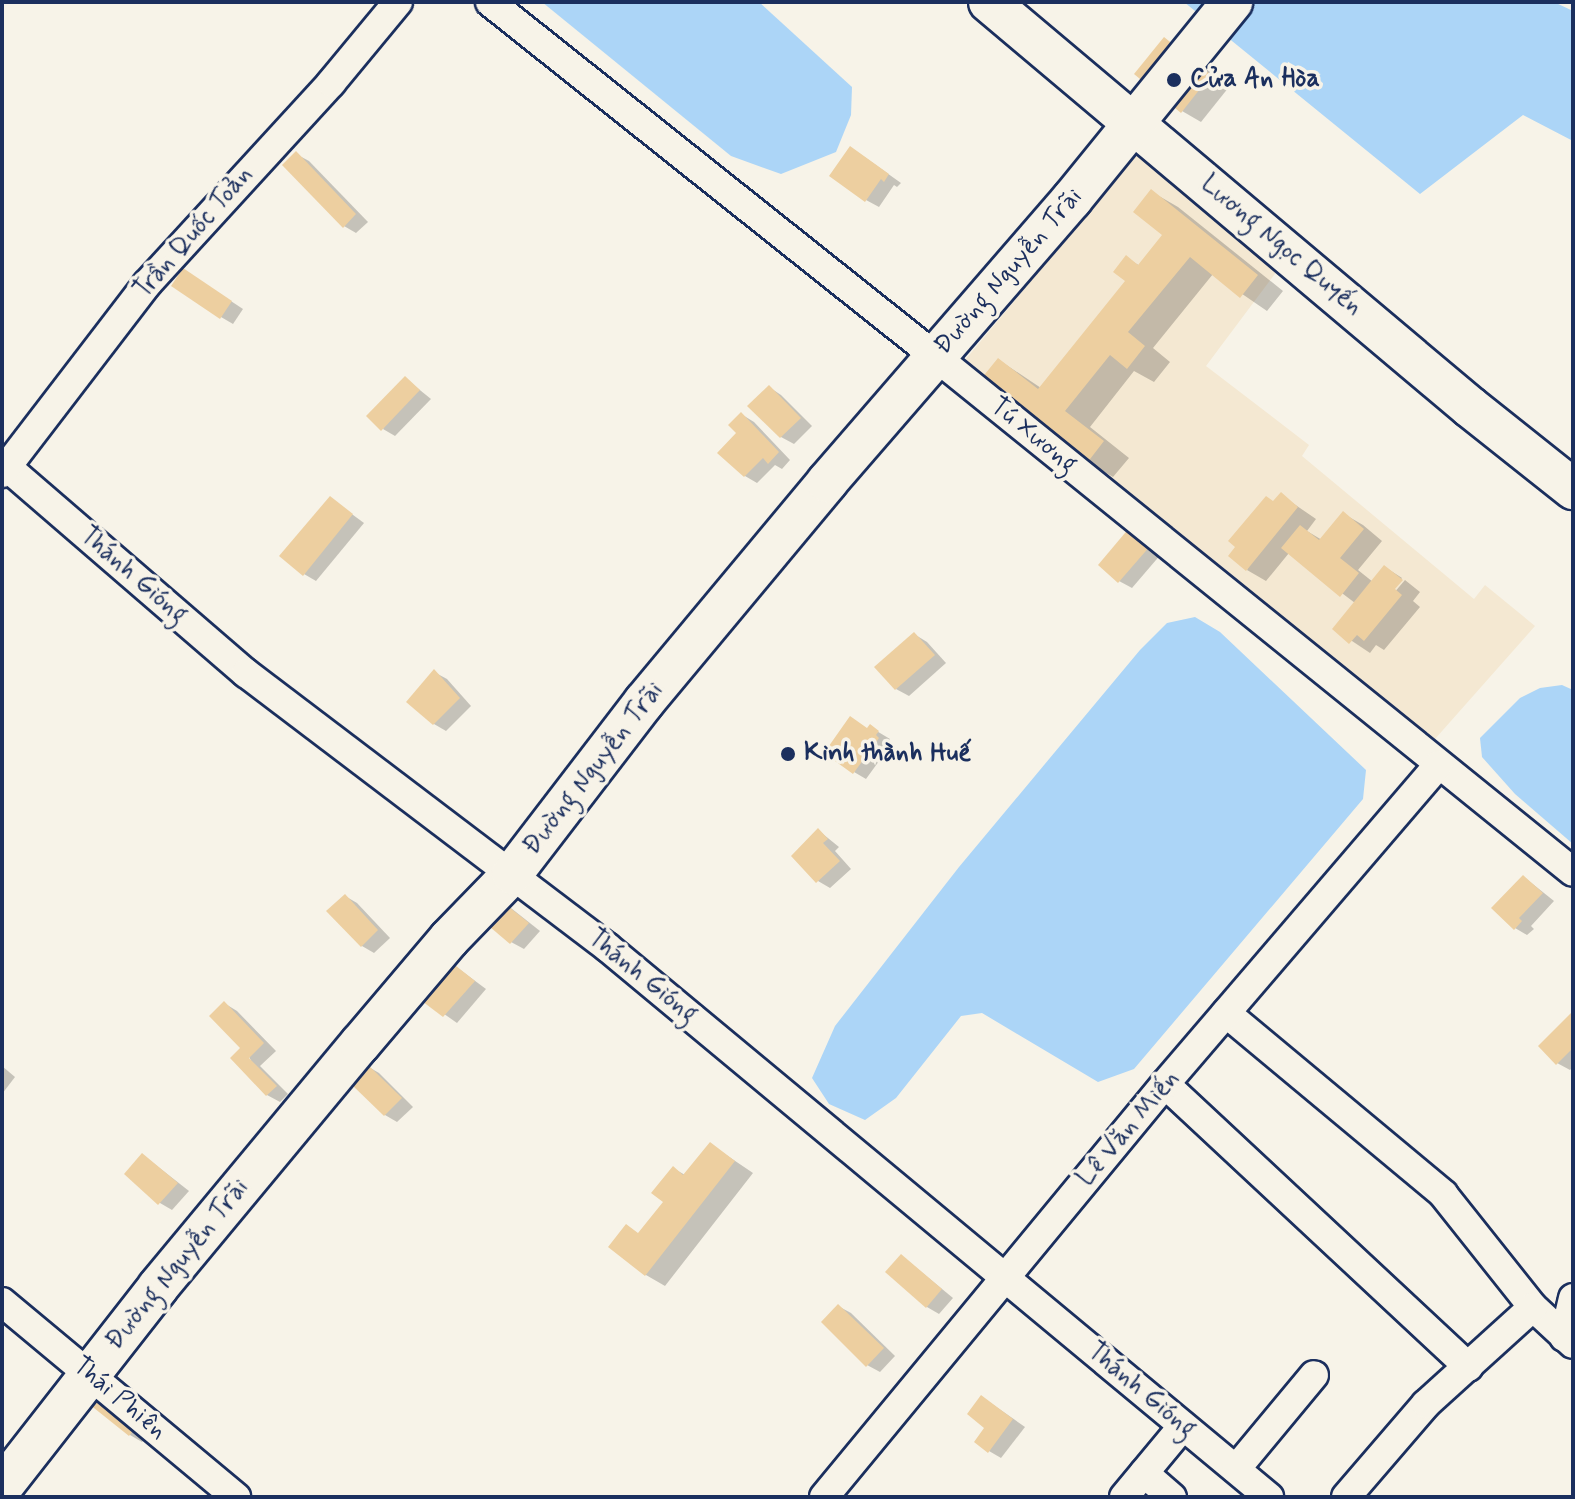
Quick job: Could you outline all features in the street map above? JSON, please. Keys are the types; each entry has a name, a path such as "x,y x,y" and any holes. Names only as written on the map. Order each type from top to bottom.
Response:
{"main road":[{"name":"Lương Ngọc Quyến","path":"989,2 1136,122 1470,407 1573,489"},
{"name":"Đường Nguyễn Trãi","path":"2,1487 89,1375 360,1044 449,939 512,874 644,702 1136,122 1212,27"}],"street":[{"name":"Trần Quốc Toản","path":"5,470 147,284 331,83 398,2"},
{"name":"Tú Xương","path":"490,2 936,357 1573,872"},
{"name":"Thánh Gióng","path":"5,470 246,673 682,1007 758,1074 1269,1497"},
{"name":"Lê Văn Miến","path":"824,1497 1165,1084 1438,765"},
{"path":"1226,1013 1443,1194 1533,1307 1568,1340"},
{"path":"1165,1084 1469,1367"},
{"path":"1568,1340 1573,1298"},
{"name":"Thái Phiên","path":"2,1302 236,1497"},
{"path":"1346,1497 1426,1404 1533,1307"},
{"path":"1236,1469 1314,1375"},
{"path":"1124,1497 1183,1426"},
{"path":"1144,1473 1172,1497"}],"shaded area":[{"path":"1139,152 1280,267 1206,366 1309,445 1302,456 1474,599 1485,585 1535,626 1435,739 960,366"}],"water":[{"path":"542,2 759,2 852,87 851,115 836,152 781,174 731,156"},
{"path":"1184,2 1554,2 1573,11 1573,141 1523,115 1420,194"},
{"path":"1195,617 1220,632 1366,770 1363,799 1134,1069 1098,1082 982,1013 961,1016 896,1098 865,1120 829,1104 812,1078 835,1026 959,867 1140,650 1167,623"},
{"path":"1562,685 1573,690 1573,844 1515,794 1482,757 1480,738 1520,698 1540,688"}],"building":[{"name":"Cửa An Hòa","path":"1164,37 1211,75 1181,113 1134,74"},
{"path":"850,146 889,174 884,182 881,179 865,202 829,176"},
{"path":"296,151 356,214 343,228 282,165"},
{"path":"1151,189 1258,275 1240,298 1190,257 1128,332 1145,346 1127,369 1110,355 1065,411 1104,441 1087,463 981,379 998,358 1038,389 1125,281 1113,272 1126,255 1138,265 1162,235 1133,212"},
{"path":"183,268 232,301 220,319 171,286"},
{"path":"405,376 420,390 381,431 366,416"},
{"path":"769,385 801,418 780,438 747,406"},
{"path":"741,412 779,452 768,464 763,458 744,477 717,453 736,433 728,425"},
{"path":"1281,492 1298,507 1246,571 1228,556 1235,547 1228,541 1266,496 1273,501"},
{"path":"330,496 353,514 303,576 279,556"},
{"path":"1343,511 1364,529 1340,558 1359,573 1340,597 1281,548 1300,525 1319,540"},
{"path":"1130,527 1151,545 1118,583 1098,565"},
{"path":"1384,565 1403,580 1395,589 1402,595 1364,641 1357,635 1349,644 1332,629"},
{"path":"914,632 935,655 895,690 874,667"},
{"path":"434,669 460,698 433,725 406,702"},
{"path":"850,716 867,728 870,724 879,731 876,735 879,738 853,774 824,753"},
{"path":"818,828 828,839 823,843 840,861 816,883 791,856"},
{"path":"1523,875 1543,893 1519,918 1522,921 1514,930 1491,908"},
{"path":"345,894 378,930 361,947 326,911"},
{"path":"494,895 529,923 510,944 477,916"},
{"path":"446,958 475,981 443,1017 414,995"},
{"path":"224,1001 264,1043 249,1058 277,1086 266,1096 230,1058 240,1048 209,1016"},
{"path":"1573,1011 1573,1048 1556,1065 1538,1046"},
{"path":"366,1063 402,1098 384,1116 350,1083"},
{"path":"710,1142 735,1161 645,1276 608,1247 626,1224 638,1233 663,1202 651,1193 673,1166 683,1175"},
{"path":"142,1153 178,1183 158,1205 124,1174"},
{"path":"901,1254 942,1289 926,1308 885,1272"},
{"path":"838,1304 884,1348 866,1367 821,1322"},
{"path":"96,1375 146,1414 129,1436 79,1396"},
{"path":"981,1395 1013,1419 988,1453 974,1442 984,1428 967,1414"}],"place":[{"name":"Cửa An Hòa","path":"1174,80"},
{"name":"Kinh thành Huế","path":"788,754"}]}
